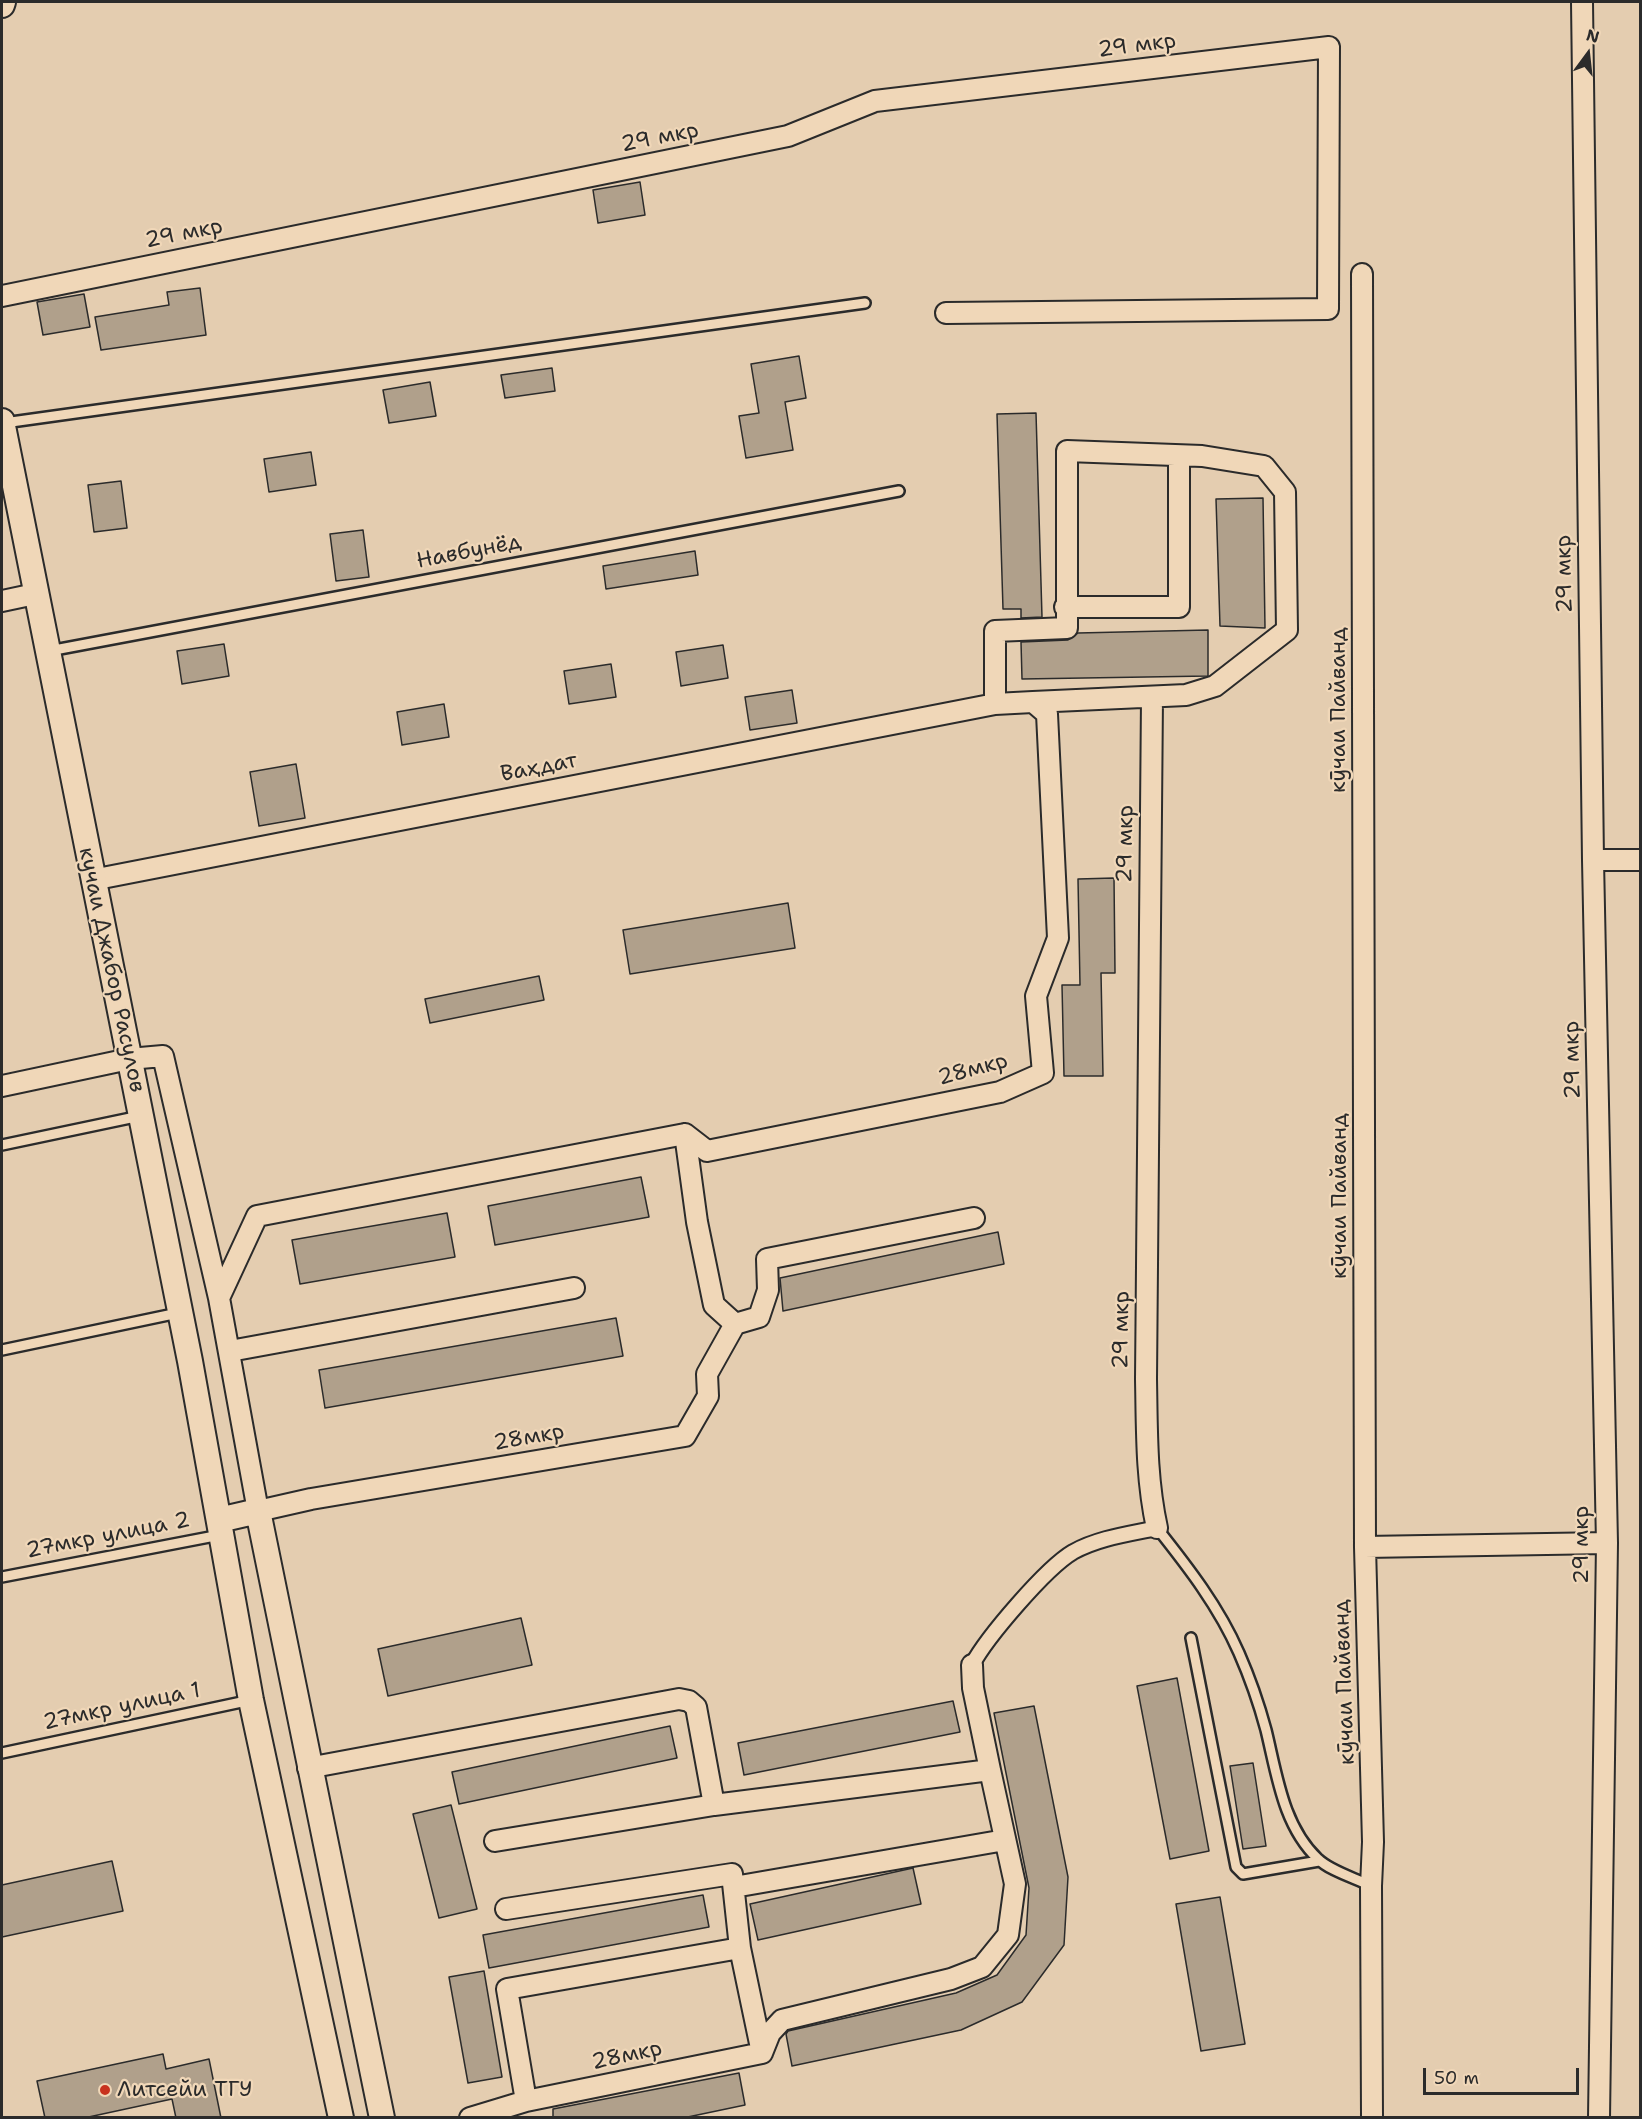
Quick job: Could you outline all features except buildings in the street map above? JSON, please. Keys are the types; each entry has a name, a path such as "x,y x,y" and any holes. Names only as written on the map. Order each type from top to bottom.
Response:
{"street":[{"name":"29 мкр","path":"1582,2 1593,860 1607,1543 1599,2118"},
{"name":"29 мкр","path":"2,296 788,136 875,101 1329,47 1328,309 946,313"},
{"name":"кӯчаи Пайванд","path":"1362,274 1365,1547 1373,1842 1371,1886 1372,2118"},
{"name":"кучаи Джабор Расулов","path":"2,422 34,594 141,1116 221,1527 250,1700 341,2118"},
{"path":"1066,451 1179,456 1264,466 1285,492 1287,630 1215,686 1186,695 995,704 995,631 1067,628 1065,607 1066,451"},
{"path":"1065,607 1179,607 1179,456"},
{"path":"2,602 34,594"},
{"name":"29 мкр","path":"1152,698 1146,1379 1147,1459 1156,1528"},
{"name":"28мкр","path":"685,1134 707,1151 1000,1092 1043,1074 1036,996 1058,938 1047,714 1033,702"},
{"name":"Ваҳдат","path":"92,880 995,704"},
{"path":"1593,860 1641,860"},
{"path":"2,1086 129,1059 164,1056 230,1351 258,1511 308,1768 382,2118"},
{"path":"219,1298 257,1216 685,1134 697,1222 714,1305 735,1324 759,1317 768,1290 767,1259 974,1218"},
{"path":"230,1351 574,1288"},
{"name":"28мкр","path":"258,1511 311,1499 684,1436 708,1396 707,1374 735,1324"},
{"path":"221,1527 258,1511"},
{"path":"762,2053 770,2033 782,2020 951,1979 982,1967 1008,1935 1015,1884 973,1688 972,1665 980,1650 1041,1579 1061,1560 1098,1542 1156,1528"},
{"path":"1365,1547 1607,1543"},
{"path":"308,1768 679,1699 689,1701 696,1707 714,1805"},
{"path":"495,1841 714,1805 990,1770"},
{"path":"734,1887 1005,1840"},
{"path":"506,1909 732,1874 740,1948 762,2053"},
{"path":"514,2109 507,1989 740,1948"},
{"name":"28мкр","path":"470,2118 762,2053"}],"lane":[{"path":"2,422 865,303"},
{"name":"Навбунёд","path":"47,651 899,490"},
{"path":"2,1145 141,1116"},
{"path":"2,1350 178,1313"},
{"name":"27мкр улица 2","path":"2,1577 221,1527"},
{"path":"1156,1528 1198,1581 1239,1651 1255,1690 1282,1794 1295,1832 1319,1861 1371,1886"},
{"path":"1191,1638 1236,1868 1243,1874 1255,1874 1319,1861"},
{"name":"27мкр улица 1","path":"2,1753 250,1700"}],"place":[{"name":"Литсейи ТГУ","path":"105,2090"}]}
